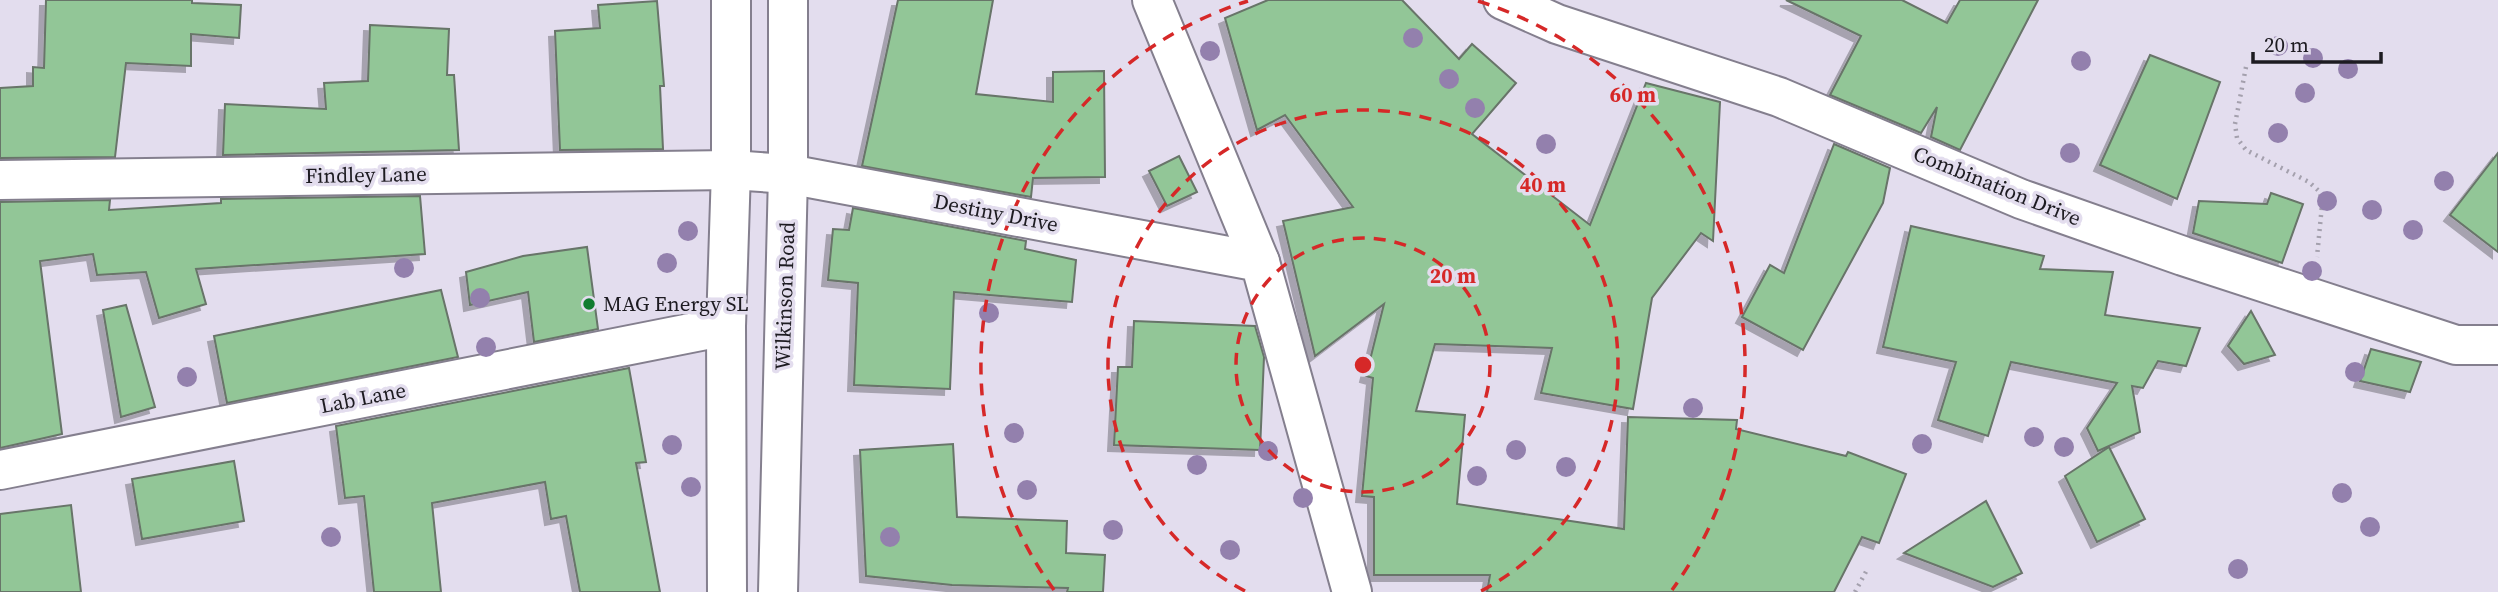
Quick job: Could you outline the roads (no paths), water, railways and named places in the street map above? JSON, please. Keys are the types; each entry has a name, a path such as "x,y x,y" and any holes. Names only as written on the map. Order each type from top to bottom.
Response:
{"street":[{"path":"727,592 726,326 731,170 731,0"},
{"name":"Wilkinson Road","path":"778,592 788,174 788,0"},
{"path":"1152,0 1260,262 1352,592"},
{"name":"Combination Drive","path":"1503,0 1558,24 1779,97 2021,199 2183,256 2313,296 2456,345 2498,345"},
{"name":"Destiny Drive","path":"731,170 788,174 1260,262"},
{"name":"Findley Lane","path":"0,180 731,170"},
{"name":"Lab Lane","path":"0,470 726,326"}],"place":[{"name":"MAG Energy SL","path":"589,304"}]}
